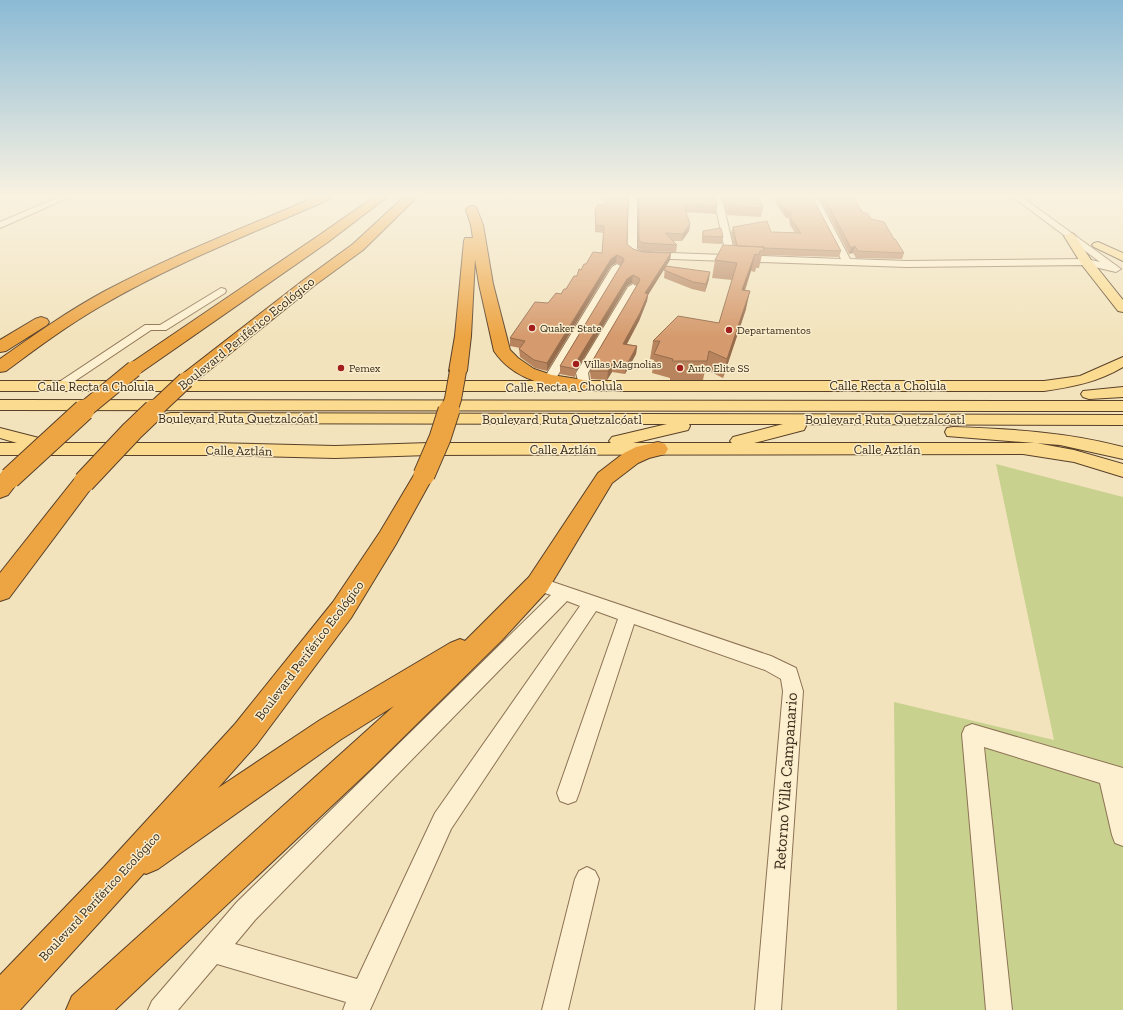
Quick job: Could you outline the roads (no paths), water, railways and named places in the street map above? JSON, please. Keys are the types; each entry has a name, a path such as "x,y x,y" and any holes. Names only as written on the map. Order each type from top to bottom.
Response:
{"highway":[{"path":"0,347 74,302 134,270 201,244"},
{"path":"0,367 59,326 112,294 177,262 218,244"},
{"name":"Boulevard Periférico Ecológico","path":"5,484 76,417 134,370 316,244"},
{"name":"Boulevard Periférico Ecológico","path":"0,591 84,482 132,431 186,380 361,244"},
{"name":"Boulevard Periférico Ecológico","path":"0,1003 116,879 246,734 337,616 388,538 424,475 440,438 453,399 463,336 470,244"},
{"path":"480,244 486,284 499,345 506,356 519,367 549,380 584,385"},
{"path":"86,1010 362,756 493,632 538,584 605,478 621,464 631,458 643,452 658,449"},
{"path":"116,879 330,730 404,684 493,632"}],"main road":[{"path":"1075,244 1086,262 1123,308"},
{"path":"1097,244 1123,257"},
{"name":"Calle Recta a Cholula","path":"0,386 476,388 584,385 1044,386 1076,382 1096,376 1123,361"},
{"path":"584,385 749,405"},
{"path":"476,388 540,405"},
{"path":"913,406 977,397 1123,392"},
{"name":"Calle Recta a Cholula","path":"0,405 1123,406"},
{"name":"Boulevard Ruta Quetzalcóatl","path":"0,418 1123,420"},
{"path":"588,449 712,419"},
{"path":"712,448 825,419"},
{"path":"851,419 910,429 1030,435 1072,441 1123,453"},
{"path":"0,433 57,449"},
{"name":"Calle Aztlán","path":"0,449 212,449 335,452 429,449 1030,449 1050,451 1083,458 1123,471"}],"street":[{"path":"632,244 632,250 636,253 907,264 1086,262 1121,270"},
{"path":"728,244 731,258"},
{"path":"838,244 848,262"},
{"path":"1082,244 1121,270"},
{"path":"1096,244 1121,270"},
{"path":"549,380 617,267"},
{"path":"584,385 582,373 633,287"},
{"path":"60,386 149,327 162,328 220,291"},
{"name":"Retorno Villa Campanario","path":"538,584 771,664 789,674 793,691 768,1010"},
{"path":"162,1010 252,906 564,593"},
{"path":"213,950 360,1002 443,821 592,603"},
{"path":"568,793 628,615"},
{"path":"999,1010 972,734 1116,776 1123,835"},
{"path":"555,1010 587,879"}],"place":[{"name":"Quaker State","path":"532,328"},
{"name":"Departamentos","path":"729,330"},
{"name":"Villas Magnolias","path":"576,364"},
{"name":"Pemex","path":"341,368"},
{"name":"Auto Elite SS","path":"680,368"}]}
